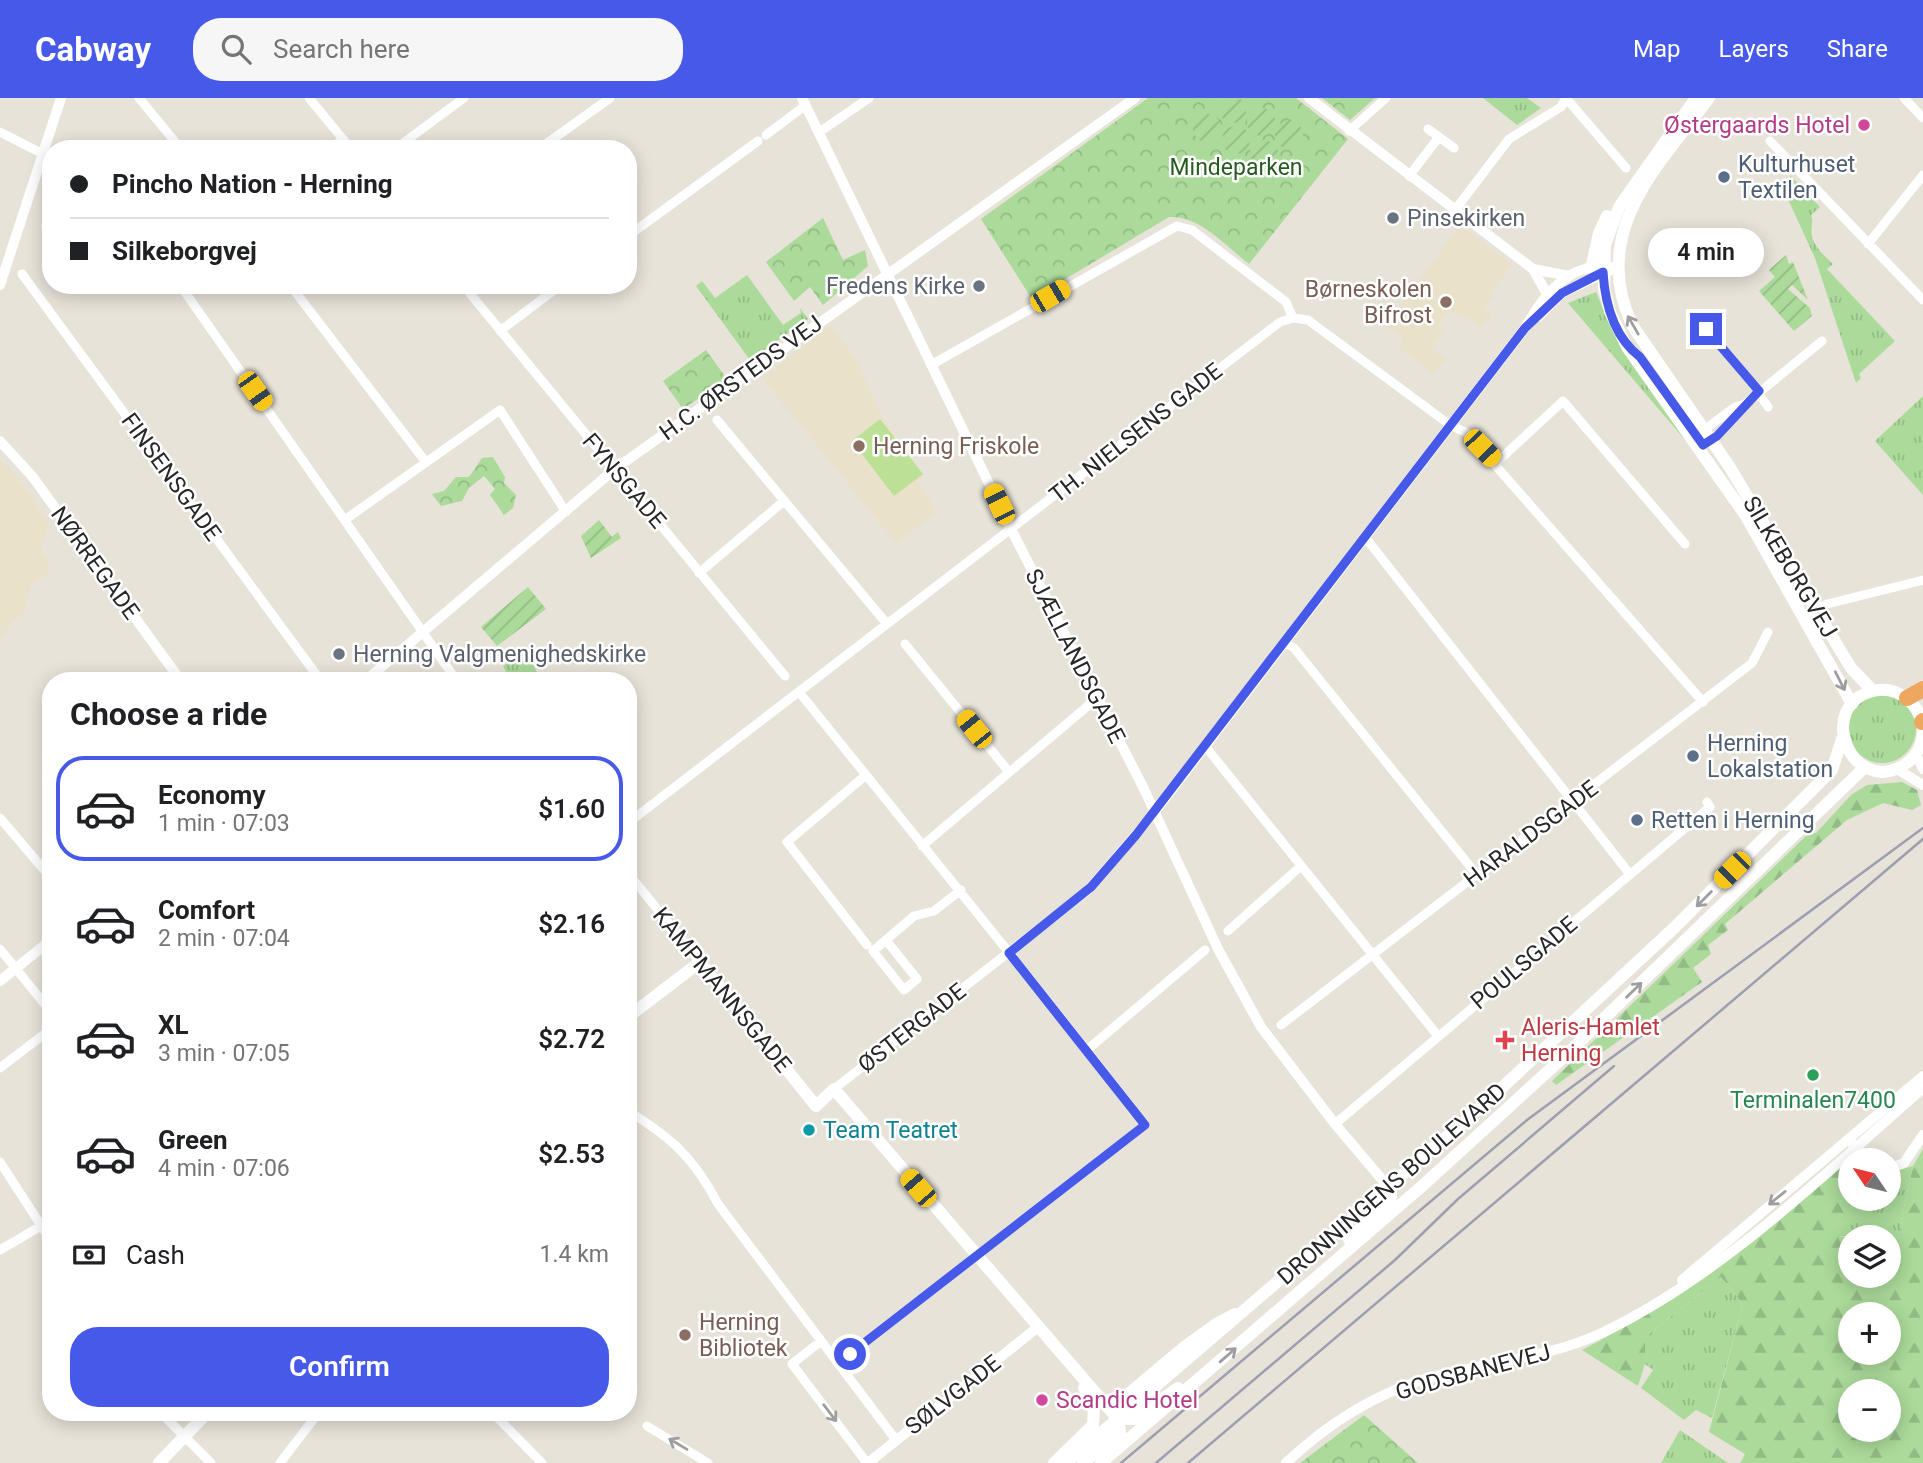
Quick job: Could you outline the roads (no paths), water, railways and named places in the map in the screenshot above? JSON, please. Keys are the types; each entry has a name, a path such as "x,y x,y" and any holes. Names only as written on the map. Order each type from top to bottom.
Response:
{"highway":[{"path":"1907,698 1923,689"}],"main road":[{"path":"1599,267 1606,219 1696,98"},
{"name":"SILKEBORGVEJ","path":"1709,98 1638,192 1628,212 1618,268 1623,306 1632,325 1816,608 1851,668 1873,691"},
{"name":"SILKEBORGVEJ","path":"1599,267 1610,312 1627,347 1746,516"},
{"name":"SILKEBORGVEJ","path":"1627,347 1640,357 1704,437 1852,704"},
{"path":"1852,704 1873,691 1894,691 1907,698 1923,721 1923,728"},
{"name":"DRONNINGENS BOULEVARD","path":"1066,1463 1390,1189 1674,928 1832,770 1842,739 1843,720 1852,704"},
{"path":"1842,739 1854,760 1875,771 1897,769 1916,754 1923,733"},
{"name":"DRONNINGENS BOULEVARD","path":"1101,1463 1421,1187 1568,1053 1865,768"},
{"path":"637,1010 700,962"},
{"name":"KAMPMANNSGADE","path":"700,962 816,1106"},
{"path":"834,1089 1118,1419 1120,1432 1083,1463"},
{"name":"ØSTERGADE","path":"816,1106 834,1089"},
{"path":"1328,1269 1346,1243 1385,1206 1391,1197 1390,1189 1402,1193 1421,1187"},
{"path":"1101,1400 1121,1400 1216,1324 1252,1307"},
{"path":"1054,1463 1093,1425 1094,1406 1080,1378"},
{"path":"1118,1419 1133,1419 1178,1388 1194,1384"},
{"path":"159,1463 200,1421"}],"street":[{"path":"48,140 61,98"},
{"path":"139,98 174,140"},
{"path":"309,98 343,139"},
{"path":"552,140 610,98"},
{"path":"818,133 869,98"},
{"name":"H.C. ØRSTEDS VEJ","path":"377,672 615,469 886,272 1135,98"},
{"path":"1309,98 1533,269 1547,294"},
{"path":"1349,131 1386,98"},
{"path":"1455,210 1508,139 1561,107 1566,98 1626,168"},
{"path":"1904,98 1923,118"},
{"path":"407,140 458,100"},
{"path":"637,229 762,138 804,102"},
{"name":"SJÆLLANDSGADE","path":"804,102 931,365 1154,813 1218,949 1261,1027 1335,1124 1390,1189"},
{"path":"1428,129 1454,148"},
{"path":"0,132 42,154"},
{"path":"1409,176 1439,137"},
{"path":"1770,141 1923,300"},
{"path":"0,285 42,158"},
{"path":"1868,244 1923,175"},
{"path":"931,365 1177,226 1192,230 1286,302 1293,318 1308,320 1450,425 1467,433 1703,702"},
{"path":"1525,328 1562,293 1599,267"},
{"path":"1009,953 1091,887 1154,813 1525,328 1547,294 1569,276 1599,267 1618,268"},
{"path":"1533,269 1569,276"},
{"name":"FINSENSGADE","path":"22,274 314,672"},
{"path":"186,294 451,672"},
{"path":"297,294 425,461"},
{"name":"FYNSGADE","path":"470,294 785,676"},
{"path":"500,331 549,294"},
{"name":"TH. NIELSENS GADE","path":"637,816 1280,322 1293,318"},
{"path":"1706,329 1759,392 1768,407"},
{"path":"1704,437 1822,341"},
{"path":"1496,463 1563,401 1685,544"},
{"path":"346,519 500,410 566,512"},
{"path":"717,420 887,624"},
{"name":"NØRREGADE","path":"2,444 32,476 174,672"},
{"path":"699,573 784,501"},
{"path":"1365,537 1629,873"},
{"path":"1804,615 1816,608 1923,580"},
{"name":"HARALDSGADE","path":"1281,1025 1574,803 1752,663 1768,632"},
{"path":"1284,642 1294,648 1477,875"},
{"path":"905,644 1009,772"},
{"path":"799,692 922,846 961,890 1145,1125 850,1354"},
{"path":"922,846 1096,699"},
{"path":"1205,746 1438,1036"},
{"path":"1916,754 1923,769"},
{"path":"1897,769 1923,785"},
{"path":"866,775 787,842 867,945"},
{"name":"POULSGADE","path":"1335,1124 1710,807 1707,802"},
{"path":"0,818 42,867"},
{"path":"1228,931 1301,866"},
{"name":"KAMPMANNSGADE","path":"637,884 700,962"},
{"path":"886,940 917,979 904,989 873,951 914,916 934,911 961,890"},
{"path":"0,981 42,947"},
{"path":"0,949 42,1001"},
{"path":"1087,1050 1205,950"},
{"name":"ØSTERGADE","path":"834,1089 1009,953"},
{"path":"0,1068 42,1036"},
{"name":"GODSBANEVEJ","path":"1852,1144 1923,1076"},
{"name":"GODSBANEVEJ","path":"1286,1463 1352,1412 1403,1387 1571,1345 1632,1318 1668,1294 1746,1224 1923,1088"},
{"path":"637,1117 672,1139 896,1440"},
{"path":"1901,1164 1923,1135"},
{"path":"1852,1144 1856,1148"},
{"path":"0,1162 41,1226 0,1250"},
{"name":"SØLVGADE","path":"867,1463 1038,1326"},
{"path":"821,1341 792,1364 867,1463"},
{"path":"169,1421 211,1463"},
{"path":"280,1463 312,1421"},
{"path":"501,1421 542,1463"},
{"path":"647,1426 709,1463"}],"railway":[{"path":"1121,1463 1527,1120 1923,828"},
{"path":"1188,1463 1923,839"},
{"path":"1156,1463 1395,1260 1458,1199 1614,1066"}],"place":[{"name":"Østergaards Hotel","path":"1864,125"},
{"name":"Kulturhuset Textilen","path":"1724,177"},
{"name":"Pinsekirken","path":"1393,218"},
{"name":"Fredens Kirke","path":"979,286"},
{"name":"Børneskolen Bifrost","path":"1446,302"},
{"name":"Herning Friskole","path":"859,446"},
{"name":"Herning Valgmenighedskirke","path":"339,654"},
{"name":"Herning Lokalstation","path":"1693,756"},
{"name":"Retten i Herning","path":"1637,820"},
{"name":"Aleris-Hamlet Herning","path":"1505,1040"},
{"name":"Terminalen7400","path":"1813,1075"},
{"name":"Team Teatret","path":"809,1130"},
{"name":"Herning Bibliotek","path":"685,1335"},
{"name":"Scandic Hotel","path":"1042,1400"}],"park label":[{"name":"Mindeparken","path":"1236,167"}]}
